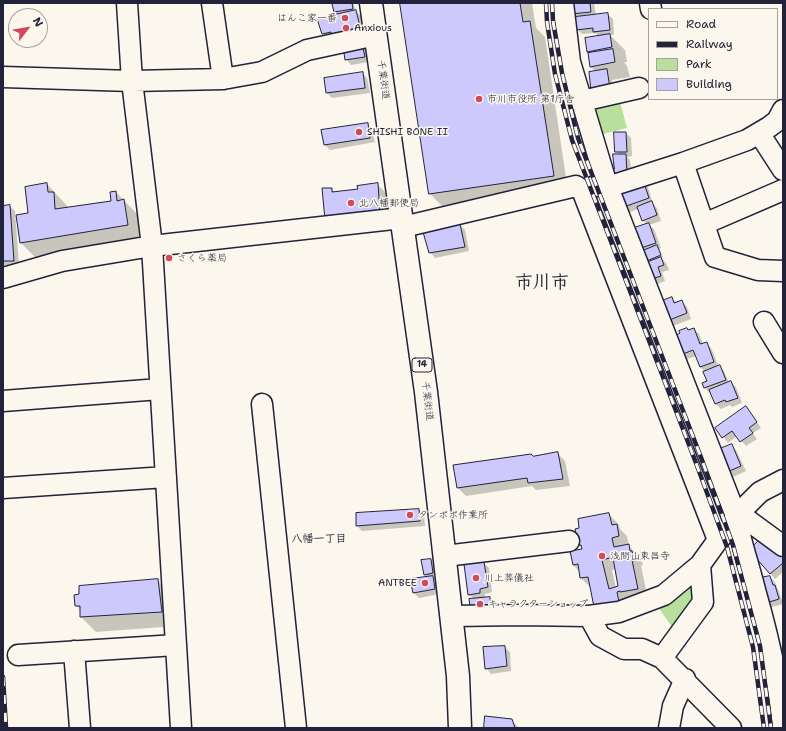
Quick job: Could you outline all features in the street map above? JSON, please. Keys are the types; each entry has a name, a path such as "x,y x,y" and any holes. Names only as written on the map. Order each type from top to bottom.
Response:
{"highway":[{"name":"千葉街道","path":"371,3 426,392 452,616 458,676 460,728"}],"street":[{"path":"127,3 132,81 152,246 181,728"},
{"path":"212,3 223,79"},
{"path":"562,3 570,62 607,185 737,515 740,538 778,657 782,719"},
{"path":"3,77 132,81 223,79 262,72 282,64 307,50 376,35"},
{"path":"582,101 639,88"},
{"path":"582,190 596,186 614,185 684,163 747,140 769,128 777,121 783,110"},
{"path":"759,133 783,170"},
{"path":"684,163 715,256 758,270 783,270"},
{"path":"3,278 62,261 152,246 402,222 576,186 582,190 718,540"},
{"path":"704,224 783,190"},
{"path":"764,322 783,353"},
{"path":"3,401 160,389"},
{"path":"262,404 296,728"},
{"path":"3,488 166,477"},
{"path":"452,616 590,616 619,612 664,595 700,565 718,540 731,527 737,515 760,492 783,480"},
{"path":"737,515 783,546"},
{"path":"445,556 569,541"},
{"path":"662,658 703,602 700,565"},
{"path":"590,616 600,636 624,649 642,649 662,658 685,679 731,728"},
{"path":"18,655 176,645"},
{"path":"74,651 80,728"},
{"path":"669,728 673,706 685,679"}],"green space":[{"path":"619,98 627,128 595,136 587,105"},
{"path":"694,578 698,599 674,630 656,604"}],"building":[{"path":"352,3 353,9 334,12 332,4"},
{"name":"市川市役所 第1庁舎","path":"400,3 520,3 523,22 530,21 554,176 429,194"},
{"path":"570,3 590,3 591,12 571,14"},
{"path":"356,10 361,31 333,38 331,32 322,34 317,19"},
{"path":"608,13 610,30 593,32 593,28 576,30 575,17"},
{"path":"610,34 612,47 587,52 585,38"},
{"path":"362,44 365,57 345,60 343,46"},
{"path":"613,49 615,62 590,67 588,53"},
{"path":"607,69 610,88 591,91 589,72"},
{"path":"363,72 365,88 326,93 324,78"},
{"path":"368,123 370,138 324,145 321,130"},
{"path":"614,132 626,132 627,152 615,152"},
{"path":"613,154 626,154 627,176 612,177 611,169 614,169"},
{"path":"643,180 649,198 621,208 615,190"},
{"path":"47,183 48,192 54,192 55,209 111,201 110,192 116,191 117,201 124,199 128,225 20,243 16,215 28,213 25,187"},
{"path":"378,183 380,214 325,220 322,188 332,188 332,192 358,189 357,186"},
{"path":"652,201 657,215 642,221 637,207"},
{"path":"10,205 14,261 3,261 3,206"},
{"path":"649,223 656,243 641,248 634,228"},
{"path":"460,224 465,247 429,253 423,232"},
{"path":"657,245 661,255 642,263 638,253"},
{"path":"661,257 664,265 658,267 661,276 649,280 643,264"},
{"path":"672,297 674,303 682,300 687,313 667,321 660,302"},
{"path":"687,328 688,330 694,328 700,344 707,342 714,362 700,367 693,350 678,356 671,338 680,333 679,331"},
{"path":"720,365 726,380 704,388 702,383 707,381 703,372"},
{"path":"731,381 738,398 726,402 725,400 715,404 709,390"},
{"path":"746,406 757,422 749,428 753,433 740,442 732,431 722,438 715,428"},
{"path":"732,444 741,466 727,472 717,450"},
{"path":"558,452 563,479 528,483 527,478 457,488 453,465 531,454 533,456"},
{"path":"419,509 420,521 356,526 356,513"},
{"path":"609,513 612,525 617,524 619,536 612,538 614,547 629,544 630,551 632,551 633,555 631,555 638,589 617,592 619,602 594,607 588,577 580,578 578,564 573,565 570,551 582,549 581,545 578,545 575,529 579,528 578,519","holes":["613,558 618,586 609,589 602,560"]},
{"path":"764,536 783,558 783,563 770,574 749,550"},
{"path":"431,559 433,573 424,575 421,560"},
{"path":"484,562 488,587 480,589 480,593 468,595 464,564"},
{"path":"433,576 435,589 413,593 410,579"},
{"path":"770,576 773,585 775,585 779,599 766,603 760,578"},
{"path":"158,579 162,612 80,617 80,606 75,606 74,595 79,594 79,586"},
{"path":"490,597 491,610 471,613 469,599"},
{"path":"505,646 507,666 485,669 483,647"},
{"path":"485,716 512,719 515,728 484,728"}],"railway":[{"path":"546,3 547,22 555,74 572,140 727,547 753,647 764,728"},
{"path":"552,3 553,21 562,73 578,138 702,460 733,545 760,646 771,728"},
{"path":"3,677 6,728"}],"place":[{"name":"はんこ家一番","path":"345,18"},
{"name":"Anxious","path":"346,28"},
{"name":"市川市役所 第1庁舎","path":"479,99"},
{"name":"SHISHI BONE II","path":"359,132"},
{"name":"北八幡郵便局","path":"351,203"},
{"name":"さくら薬局","path":"169,258"},
{"name":"タンポポ作業所","path":"410,515"},
{"name":"浅間山東昌寺","path":"602,556"},
{"name":"川上葬儀社","path":"476,578"},
{"name":"ANTBEE","path":"425,583"},
{"name":"キャラクターショップ","path":"480,604"}],"district":[{"name":"市川市","path":"542,283"},
{"name":"八幡一丁目","path":"319,539"}]}
